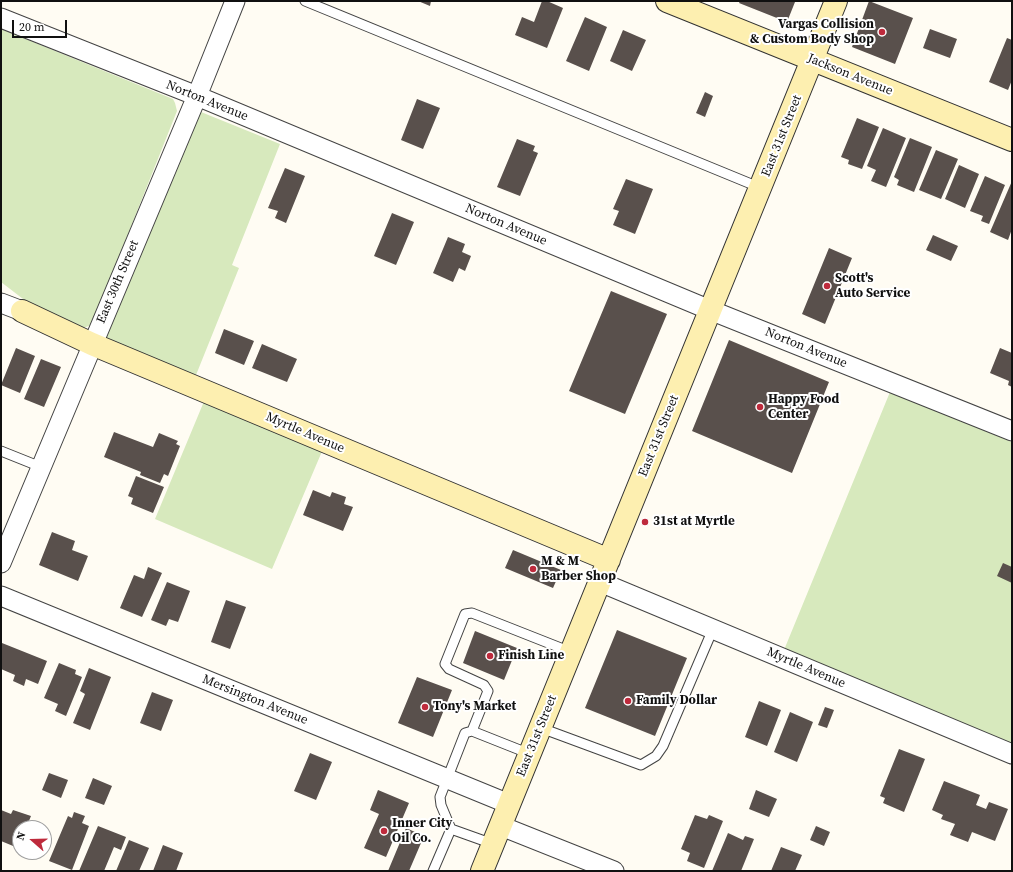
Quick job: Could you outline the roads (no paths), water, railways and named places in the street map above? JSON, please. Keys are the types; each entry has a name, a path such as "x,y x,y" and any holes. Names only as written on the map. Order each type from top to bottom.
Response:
{"street":[{"name":"East 30th Street","path":"1,563 197,96 235,1"},
{"name":"Jackson Avenue","path":"667,1 1012,140"},
{"name":"East 31st Street","path":"482,871 836,1"},
{"name":"Norton Avenue","path":"1,18 197,96 710,310 1012,431"},
{"name":"Myrtle Avenue","path":"1,302 92,344 609,560"},
{"name":"Myrtle Avenue","path":"600,582 1012,754"},
{"name":"Mersington Avenue","path":"1,596 509,804"},
{"path":"497,835 614,871"}],"lane":[{"path":"305,1 761,188"},
{"path":"1,451 41,467"},
{"path":"472,731 488,691 484,685 449,669 445,664 465,614 472,613 572,652"},
{"path":"541,728 641,765 656,756 662,746 713,629"},
{"path":"433,871 451,829 441,805 440,797 465,733 472,731 530,754"},
{"path":"451,829 497,835"}],"place":[{"name":"Vargas Collision & Custom Body Shop","path":"882,32"},
{"name":"Scott's Auto Service","path":"827,286"},
{"name":"Happy Food Center","path":"760,407"},
{"name":"31st at Myrtle","path":"645,522"},
{"name":"M & M Barber Shop","path":"533,569"},
{"name":"Finish Line","path":"490,656"},
{"name":"Family Dollar","path":"628,701"},
{"name":"Tony's Market","path":"425,707"},
{"name":"Inner City Oil Co.","path":"384,831"}]}
